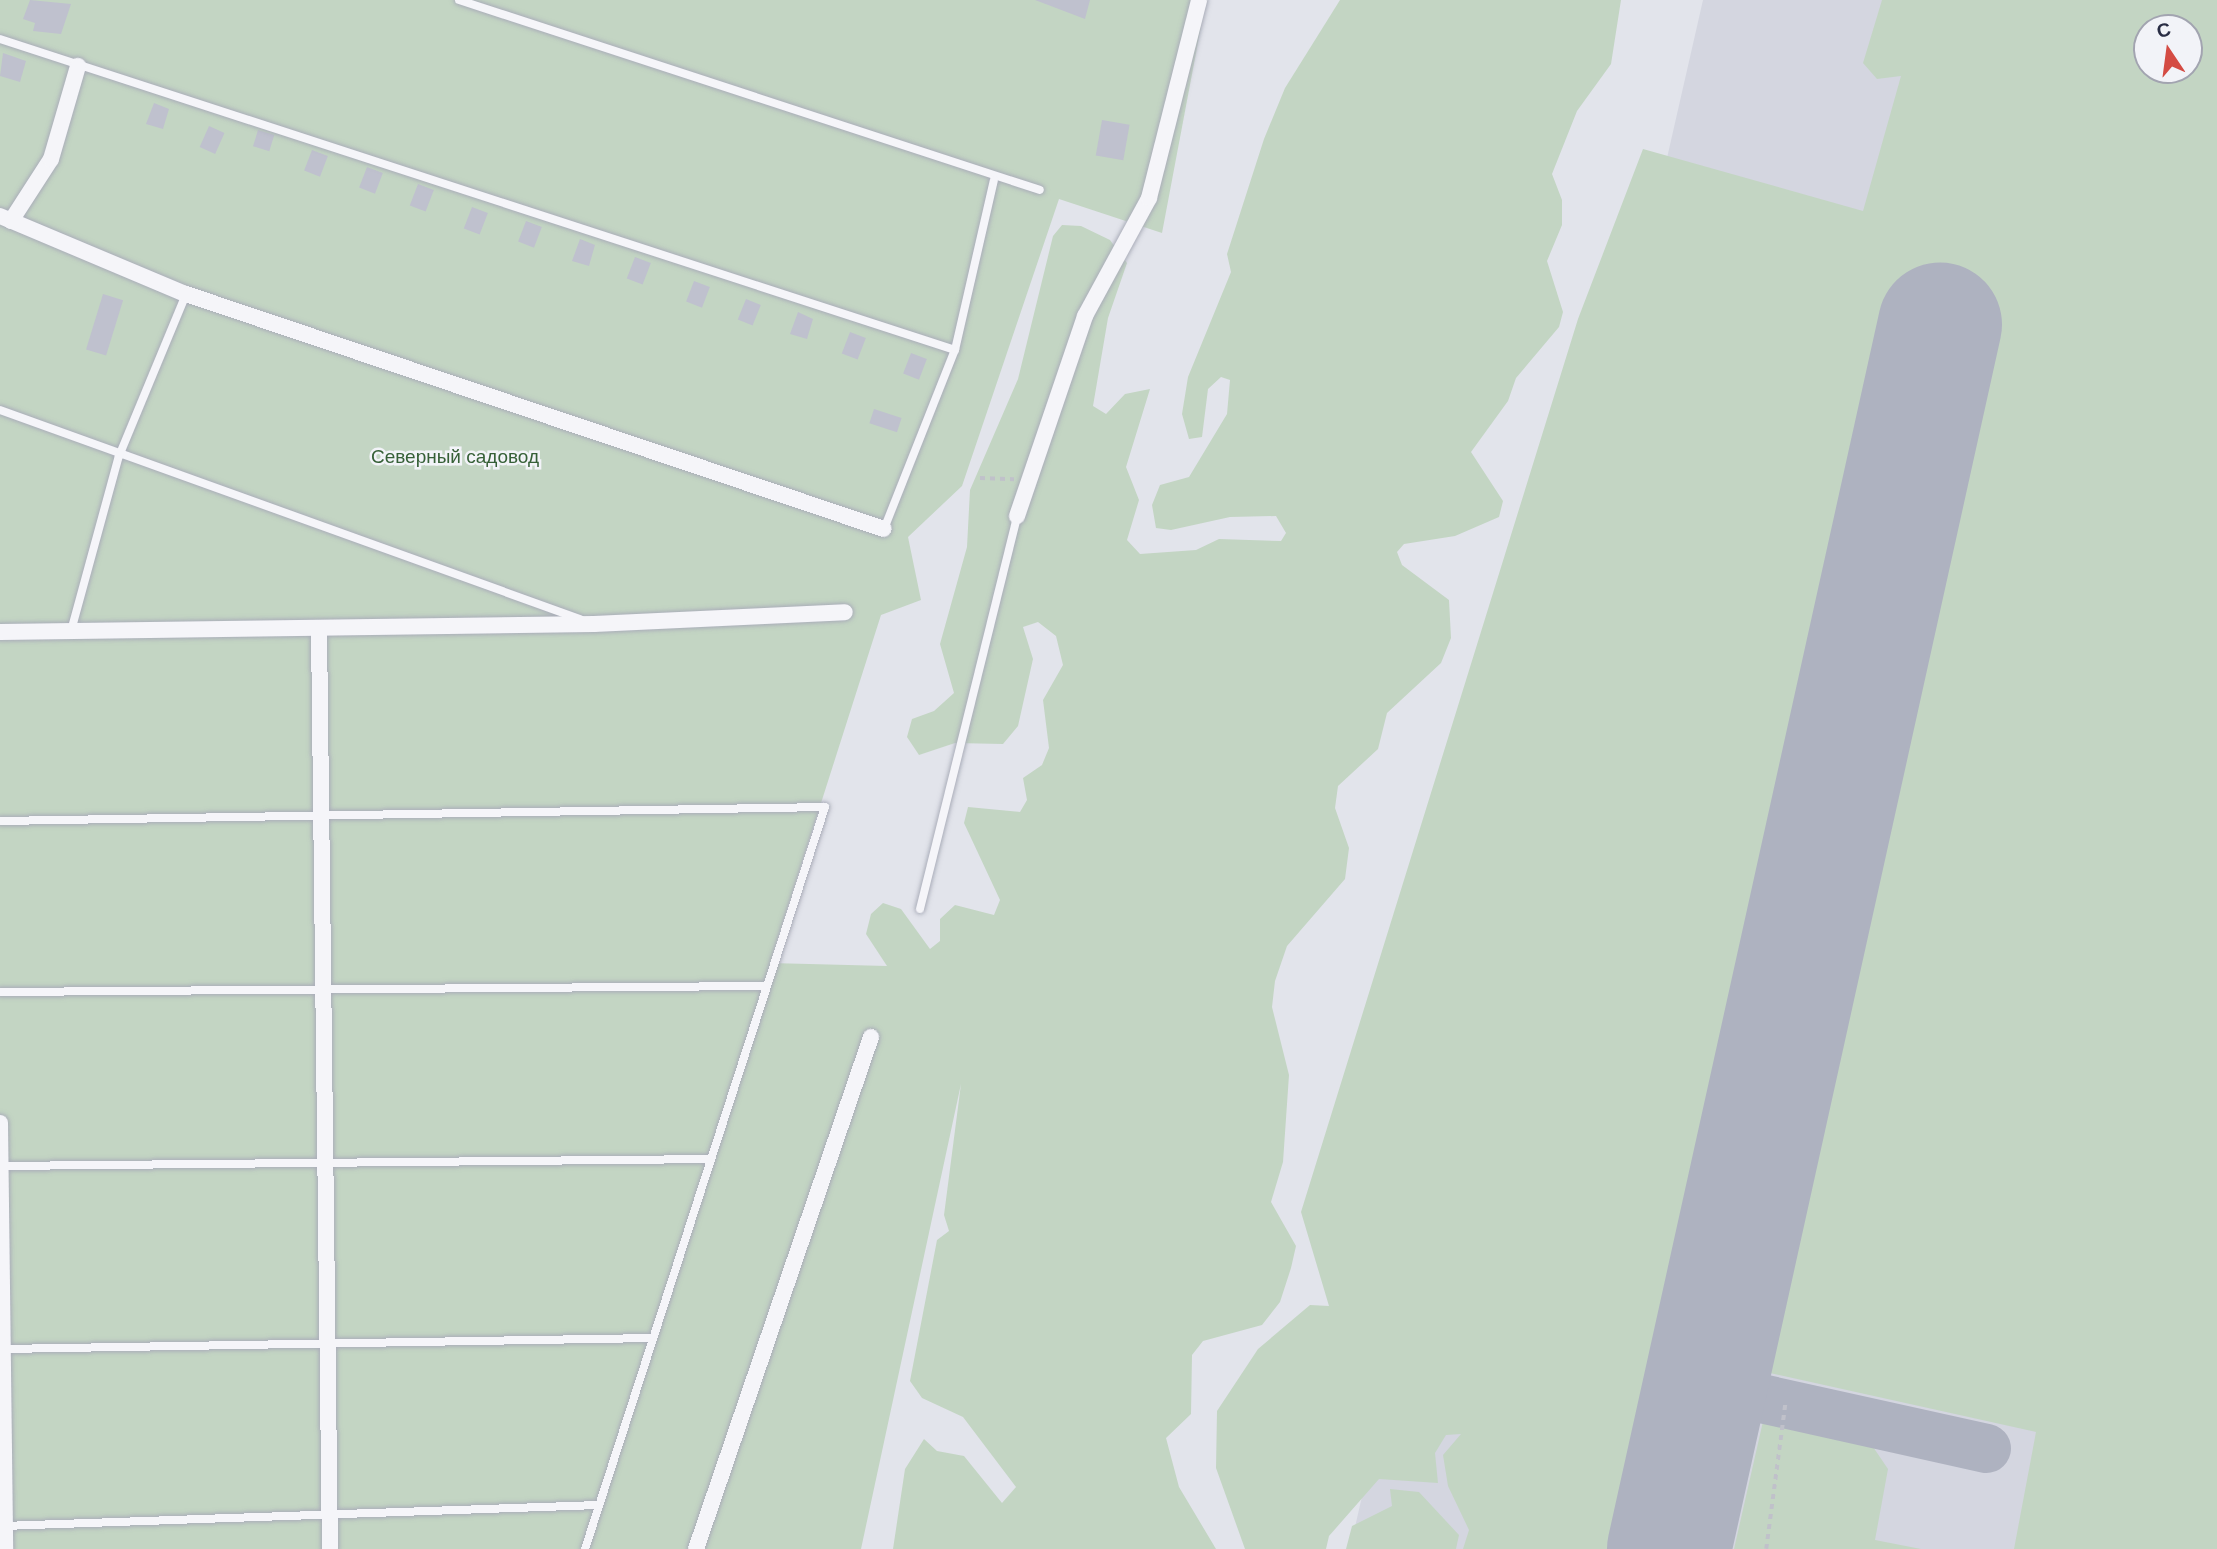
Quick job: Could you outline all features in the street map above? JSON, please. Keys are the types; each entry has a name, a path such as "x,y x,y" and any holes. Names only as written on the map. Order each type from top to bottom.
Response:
{"street":[{"path":"1017,516 1085,316 1149,198 1199,0"},
{"path":"78,66 51,159 6,218 186,294 884,529"},
{"path":"0,632 594,624 845,612"},
{"path":"319,628 330,1549"},
{"path":"696,1549 871,1037"},
{"path":"0,1123 2,1526 5,1549"}],"lane":[{"path":"458,0 994,180 1040,190"},
{"path":"0,39 955,350"},
{"path":"884,529 955,350 994,180"},
{"path":"71,631 119,456 186,294"},
{"path":"0,410 119,456 594,624"},
{"path":"920,909 1017,516"},
{"path":"0,821 321,818 824,807 584,1549"},
{"path":"0,992 766,986"},
{"path":"0,1166 710,1159"},
{"path":"1,1349 653,1338"},
{"path":"2,1526 599,1505"}],"path":[{"path":"979,478 1030,480"},
{"path":"1766,1549 1785,1404"}],"shaded area":[{"path":"1703,0 2217,0 2091,1549 1350,1549"}],"green space":[{"name":"Северный садовод","path":"0,0 1206,0 1162,233 1059,199 962,486 908,537 921,600 881,615 770,963 887,966 866,934 871,914 883,903 901,909 930,949 940,941 940,919 955,905 994,915 1000,900 964,823 968,807 1020,812 1027,800 1023,778 1042,765 1049,748 1043,700 1063,665 1056,636 1038,622 1023,627 1033,659 1018,726 1003,744 955,743 919,755 907,737 912,719 934,711 954,693 940,644 967,547 970,490 1018,379 1053,236 1062,225 1081,226 1110,240 1127,263 1108,318 1093,406 1106,414 1125,394 1150,389 1126,467 1139,500 1127,540 1140,554 1196,550 1219,539 1281,541 1286,533 1276,516 1230,517 1171,530 1156,528 1152,505 1160,485 1189,477 1227,414 1230,380 1221,377 1208,389 1202,437 1189,439 1182,414 1188,377 1231,272 1227,254 1264,139 1285,88 1340,0 1621,0 1611,64 1577,111 1552,174 1562,200 1562,225 1547,261 1563,312 1559,327 1516,378 1508,401 1471,452 1503,501 1499,517 1455,536 1404,544 1397,552 1402,565 1449,600 1451,638 1441,663 1387,713 1378,749 1338,786 1335,808 1349,848 1345,879 1287,946 1275,981 1272,1007 1289,1075 1283,1162 1271,1202 1296,1246 1291,1268 1280,1302 1262,1325 1203,1341 1192,1355 1191,1414 1166,1438 1179,1487 1216,1549 893,1549 905,1469 924,1439 937,1451 964,1456 1002,1503 1016,1487 963,1417 922,1398 910,1381 937,1240 949,1231 944,1215 961,1084 861,1549 0,1549"},
{"path":"1882,0 2217,0 2217,1549 2014,1549 2036,1432 1770,1373 1988,328 1894,306 1608,1549 1463,1549 1469,1530 1448,1486 1443,1455 1461,1434 1446,1435 1435,1453 1438,1483 1379,1479 1329,1536 1326,1549 1245,1549 1216,1468 1217,1411 1258,1349 1310,1305 1329,1306 1301,1212 1578,319 1643,149 1863,211 1901,76 1877,79 1863,63"},
{"path":"1764,1417 1867,1438 1888,1469 1875,1540 1921,1549 1734,1549"},
{"path":"1390,1489 1419,1492 1459,1535 1456,1549 1346,1549 1352,1526 1392,1506"}],"building":[{"path":"30,0 71,4 61,34 33,31 35,23 23,19"},
{"path":"1035,0 1090,0 1085,19"},
{"path":"3,53 26,61 20,82 0,76"},
{"path":"154,103 169,109 163,129 146,124"},
{"path":"1102,120 1130,125 1123,160 1096,155"},
{"path":"209,126 225,133 215,154 200,147"},
{"path":"258,130 274,135 269,151 253,146"},
{"path":"312,150 328,156 320,177 304,171"},
{"path":"367,167 383,173 375,194 359,188"},
{"path":"418,184 434,190 426,212 410,205"},
{"path":"472,207 488,213 480,235 464,228"},
{"path":"526,221 542,227 534,248 518,242"},
{"path":"580,239 595,245 589,266 572,261"},
{"path":"635,257 651,263 643,285 627,278"},
{"path":"694,281 710,287 702,308 686,302"},
{"path":"103,294 123,300 106,356 86,349"},
{"path":"746,299 761,305 753,325 738,319"},
{"path":"798,312 813,319 807,339 790,334"},
{"path":"850,332 866,338 858,360 842,353"},
{"path":"911,353 927,359 919,380 903,374"},
{"path":"874,409 902,418 897,432 869,423"}],"taxiway":[{"path":"1714,1347 1719,1375 1738,1393 1986,1448"},
{"path":"1696,1428 1721,1398 1738,1393"}],"runway":[{"path":"1669,1549 1940,325"}]}
